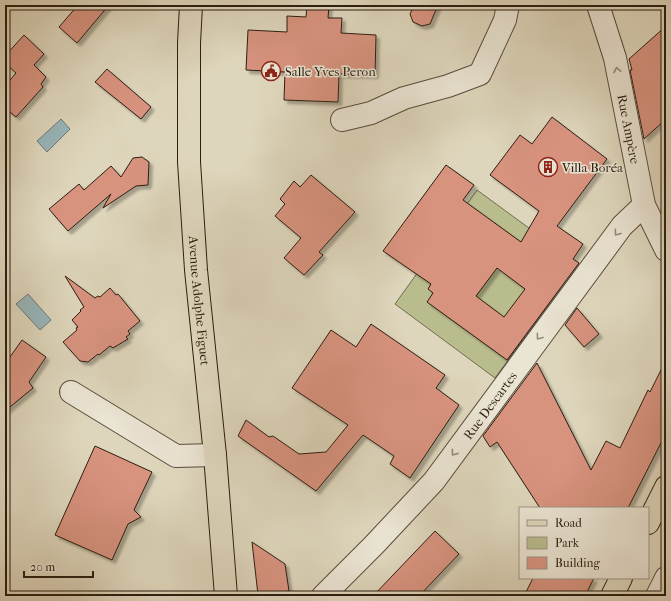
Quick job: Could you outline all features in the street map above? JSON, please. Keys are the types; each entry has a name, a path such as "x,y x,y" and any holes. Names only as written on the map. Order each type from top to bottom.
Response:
{"main road":[{"name":"Avenue Adolphe Figuet","path":"191,5 189,43 189,162 196,270 215,455 226,596"},
{"path":"649,521 666,487"},
{"path":"612,596 620,579"}],"street":[{"path":"342,120 371,113 404,98 448,86 480,74 505,20 508,5"},
{"name":"Rue Ampère","path":"598,5 615,58 644,205 666,250"},
{"name":"Rue Descartes","path":"323,596 374,545 434,481 622,226 644,205"},
{"path":"71,392 176,456 215,455"},
{"path":"657,596 666,578"}],"green space":[{"path":"477,190 578,264 495,378 395,304"}],"water":[{"path":"61,119 70,129 47,152 37,141"},
{"path":"28,294 51,320 40,330 16,304"}],"building":[{"path":"78,5 109,5 77,43 59,27"},
{"path":"307,5 329,5 328,18 342,18 341,33 376,35 375,75 339,74 338,102 284,100 285,72 246,70 248,30 287,32 287,16 306,17"},
{"path":"414,5 438,5 430,24 422,26 413,22 410,14"},
{"path":"666,26 666,119 644,139 629,59"},
{"path":"24,35 44,54 34,65 46,77 41,84 43,87 16,117 5,108 5,86 16,73 5,63 5,56"},
{"path":"107,69 151,107 141,119 95,82"},
{"path":"552,117 607,159 557,226 583,244 573,259 579,263 507,360 427,302 433,293 428,289 431,284 383,251 446,165 474,185 463,200 521,242 539,211 490,175 520,135 532,144","holes":["497,268 525,289 504,317 476,296"]},
{"path":"142,157 149,162 148,185 136,186 103,208 111,194 68,231 49,209 79,184 84,190 111,166 121,177 133,158"},
{"path":"311,175 355,212 319,252 323,255 304,275 284,258 301,238 275,216 285,204 280,199 294,181 300,187"},
{"path":"65,276 95,298 98,296 100,297 110,288 116,295 118,294 140,321 128,331 130,334 126,337 128,339 113,348 110,346 88,362 80,361 63,342 77,330 76,328 78,327 72,320 84,307"},
{"path":"577,308 599,334 584,347 565,325"},
{"path":"371,324 445,375 436,388 459,405 410,478 390,464 394,456 363,435 316,491 238,436 246,420 269,437 273,436 299,454 326,452 348,425 292,388 331,330 356,347"},
{"path":"22,340 46,357 29,382 33,388 5,411 5,364"},
{"path":"666,360 666,433 629,507 539,507 497,442 490,447 483,436 537,363 591,470 606,441 620,448 648,390 650,392"},
{"path":"95,446 152,472 134,510 141,517 128,524 112,560 55,535"},
{"path":"435,531 459,554 419,596 373,596"},
{"path":"252,542 285,564 289,591 258,595"},
{"path":"532,579 594,579 585,596 524,596"}],"place":[{"name":"Salle Yves Peron","path":"271,71"},
{"name":"Villa Boréa","path":"548,167"}]}
